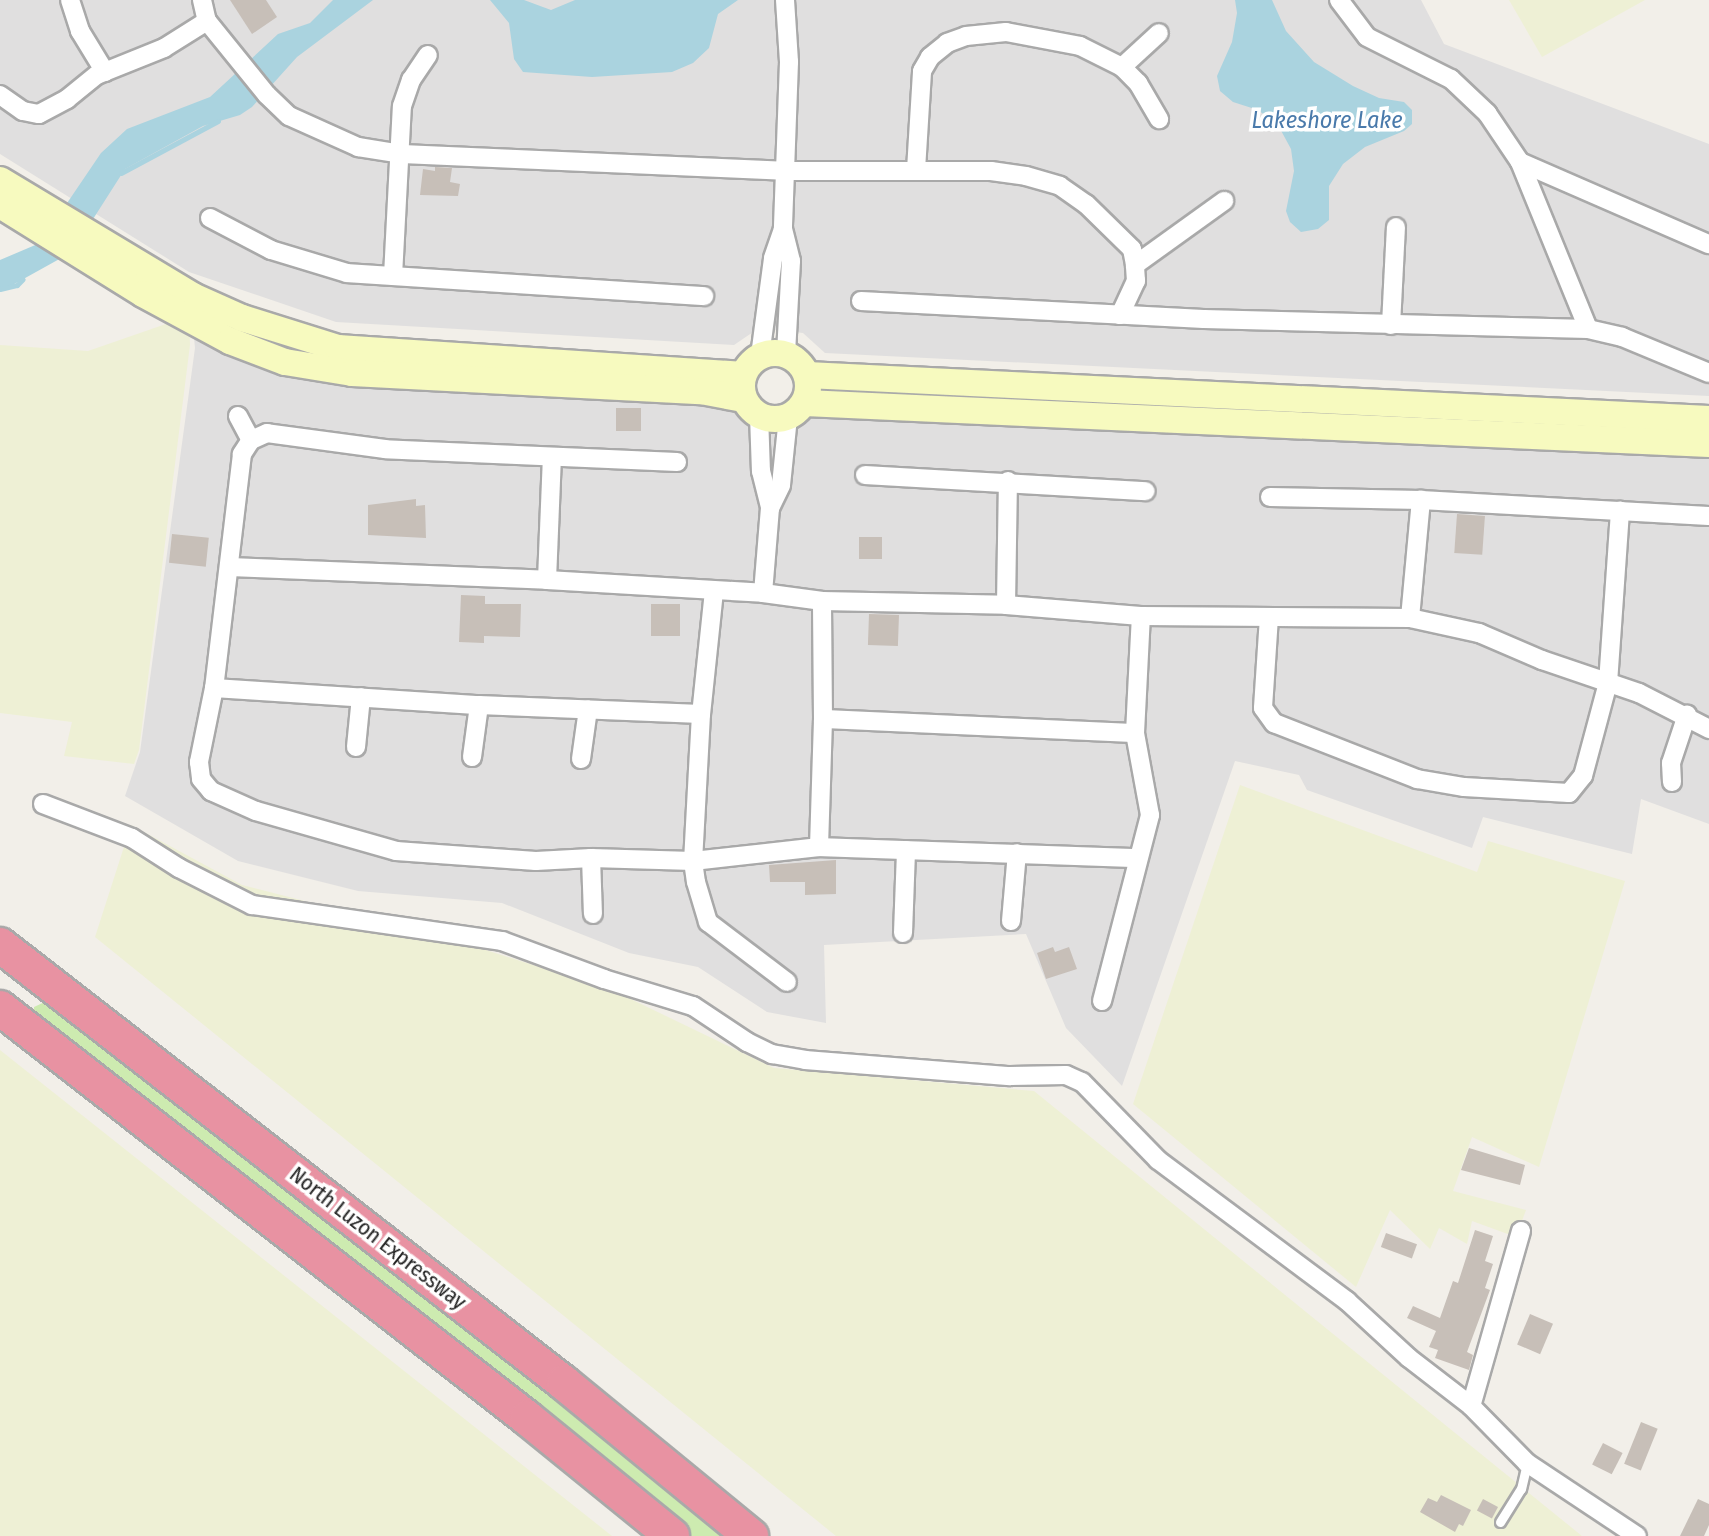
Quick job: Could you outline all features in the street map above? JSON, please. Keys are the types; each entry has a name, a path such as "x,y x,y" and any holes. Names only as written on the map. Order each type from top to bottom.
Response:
{"highway":[{"name":"North Luzon Expressway","path":"8,956 552,1373 751,1536"},
{"path":"0,1008 527,1418 672,1536"}],"street":[{"path":"70,0 80,31 105,72"},
{"path":"202,0 207,21 240,65 289,116 358,147 402,154 784,171 991,171 1060,186 1086,204 1132,249 1136,281 1120,315"},
{"path":"773,355 791,261 783,229 789,62 785,0"},
{"path":"1339,0 1367,37 1419,61 1468,93 1487,113 1520,162 1588,329"},
{"path":"0,95 23,111 39,114 105,72 164,48 207,21"},
{"path":"916,170 922,71 930,57 947,43 966,36 1006,32 1080,46 1122,67 1138,83 1159,119"},
{"path":"1122,67 1159,33"},
{"path":"393,276 402,154 402,106 411,80 428,55"},
{"path":"1520,162 1709,244"},
{"path":"0,180 47,221 84,244 242,318 338,348 747,396 774,419 797,410 1709,444"},
{"path":"1135,265 1224,201"},
{"path":"0,205 47,221"},
{"path":"210,218 271,250 347,273 704,296"},
{"path":"1391,325 1396,227"},
{"path":"773,355 773,258 783,229"},
{"path":"861,301 1120,315 1588,329 1622,337 1709,373"},
{"path":"763,593 770,508 747,396 746,366 773,355 797,361 807,375"},
{"path":"770,508 781,485 807,375"},
{"path":"807,375 1709,419"},
{"path":"238,416 251,440"},
{"path":"677,462 385,449 267,433 251,440 242,454 214,688 199,762 201,779 211,791 256,811 396,851 536,861 591,858 693,861 819,847 1138,858"},
{"path":"547,580 552,458"},
{"path":"865,475 1146,491"},
{"path":"1006,605 1008,481"},
{"path":"1270,497 1421,500 1709,516"},
{"path":"1410,618 1421,500"},
{"path":"1269,617 1263,708 1274,723 1417,779 1464,787 1569,793 1583,776 1608,683 1620,510"},
{"path":"230,567 547,580 763,593 822,601 1006,605 1141,616 1410,618 1479,633 1687,715 1709,729"},
{"path":"714,591 701,714 693,861 708,922 787,982"},
{"path":"819,847 823,719 822,601"},
{"path":"1102,1001 1150,815 1135,733 1141,616"},
{"path":"214,688 479,705 701,714"},
{"path":"356,747 361,697"},
{"path":"472,757 479,705"},
{"path":"581,759 588,709"},
{"path":"1672,782 1671,763 1687,715"},
{"path":"823,719 1135,733"},
{"path":"43,804 132,838 179,868 252,905 502,941 604,979 693,1006 747,1042 772,1054 805,1060 1010,1076 1066,1075 1082,1082 1158,1160 1347,1301 1409,1358 1471,1406 1527,1463 1637,1536"},
{"path":"903,933 906,850"},
{"path":"1011,921 1017,853"},
{"path":"591,858 593,914"},
{"path":"1471,1406 1521,1231"}],"lane":[{"path":"1500,1522 1521,1489 1527,1463"}],"shaded area":[{"path":"0,0 1421,0 1444,44 1709,144 1709,396 825,353 803,333 759,328 734,345 336,322 189,272 0,154"},
{"path":"192,317 337,367 751,405 797,407 822,389 1305,418 1709,431 1709,824 1641,799 1632,854 1483,817 1472,848 1307,790 1299,775 1235,761 1122,1086 1066,1028 1026,934 824,945 826,1023 767,1012 698,967 629,953 502,903 358,891 238,861 125,796 140,752 195,348"}],"green space":[{"path":"1509,0 1645,0 1542,57"},
{"path":"189,316 190,345 139,750 134,764 64,756 72,722 0,713 0,345 88,351"},
{"path":"1240,785 1477,872 1488,841 1625,881 1539,1167 1472,1137 1453,1191 1526,1210 1516,1237 1472,1221 1467,1244 1439,1228 1430,1249 1390,1210 1356,1287 1133,1104"},
{"path":"131,825 242,885 445,937 612,990 774,1068 1034,1091 1582,1536 836,1536 95,937"},
{"path":"49,1000 738,1536 685,1536 34,1015 34,1007"},
{"path":"0,1050 612,1536 0,1536"}],"water":[{"path":"333,0 373,0 297,57 252,107 240,115 203,126 125,169 72,252 0,292 0,260 40,243 101,153 127,129 210,97 278,34 310,23"},
{"path":"490,0 524,0 551,10 575,0 738,0 718,14 709,48 693,63 672,72 592,77 523,72 514,59 509,23"},
{"name":"Lakeshore Lake","path":"1235,0 1272,0 1286,31 1314,62 1353,86 1379,98 1404,102 1412,110 1412,124 1404,131 1365,147 1343,164 1329,186 1329,220 1318,229 1301,232 1290,222 1286,211 1294,171 1291,149 1278,125 1258,110 1233,102 1220,91 1217,76 1232,42 1237,13"}],"building":[{"path":"230,0 266,0 277,17 252,34"},
{"path":"435,167 452,168 450,182 460,184 458,196 420,195 423,169 435,171"},
{"path":"616,408 641,408 641,431 616,431"},
{"path":"416,499 416,506 425,505 426,538 368,535 368,505"},
{"path":"1457,514 1485,516 1482,555 1454,553"},
{"path":"172,534 209,538 206,567 169,563"},
{"path":"859,537 882,537 882,559 859,559"},
{"path":"461,595 485,596 485,604 521,604 520,637 484,636 484,643 459,642"},
{"path":"651,604 680,604 680,636 651,636"},
{"path":"869,614 899,615 898,646 868,645"},
{"path":"836,860 836,894 805,895 805,882 770,882 769,865"},
{"path":"1053,947 1055,952 1069,947 1077,969 1046,979 1037,953"},
{"path":"1469,1148 1525,1165 1520,1185 1461,1170"},
{"path":"1475,1230 1493,1236 1485,1261 1493,1264 1485,1288 1490,1290 1467,1352 1473,1355 1469,1370 1435,1358 1438,1350 1429,1347 1436,1331 1407,1318 1413,1306 1440,1318 1453,1281 1458,1283"},
{"path":"1386,1233 1417,1244 1412,1258 1381,1247"},
{"path":"1530,1314 1553,1324 1540,1354 1517,1344"},
{"path":"1641,1422 1658,1429 1641,1470 1624,1464"},
{"path":"1603,1443 1623,1453 1612,1474 1592,1464"},
{"path":"1441,1495 1471,1510 1463,1526 1459,1524 1455,1532 1420,1512 1428,1498 1437,1502"},
{"path":"1483,1499 1498,1507 1492,1518 1477,1510"},
{"path":"1698,1499 1709,1504 1709,1525 1704,1536 1680,1536"}],"waterway":[{"path":"121,173 218,121"},
{"path":"0,289 17,285 23,279"}]}
